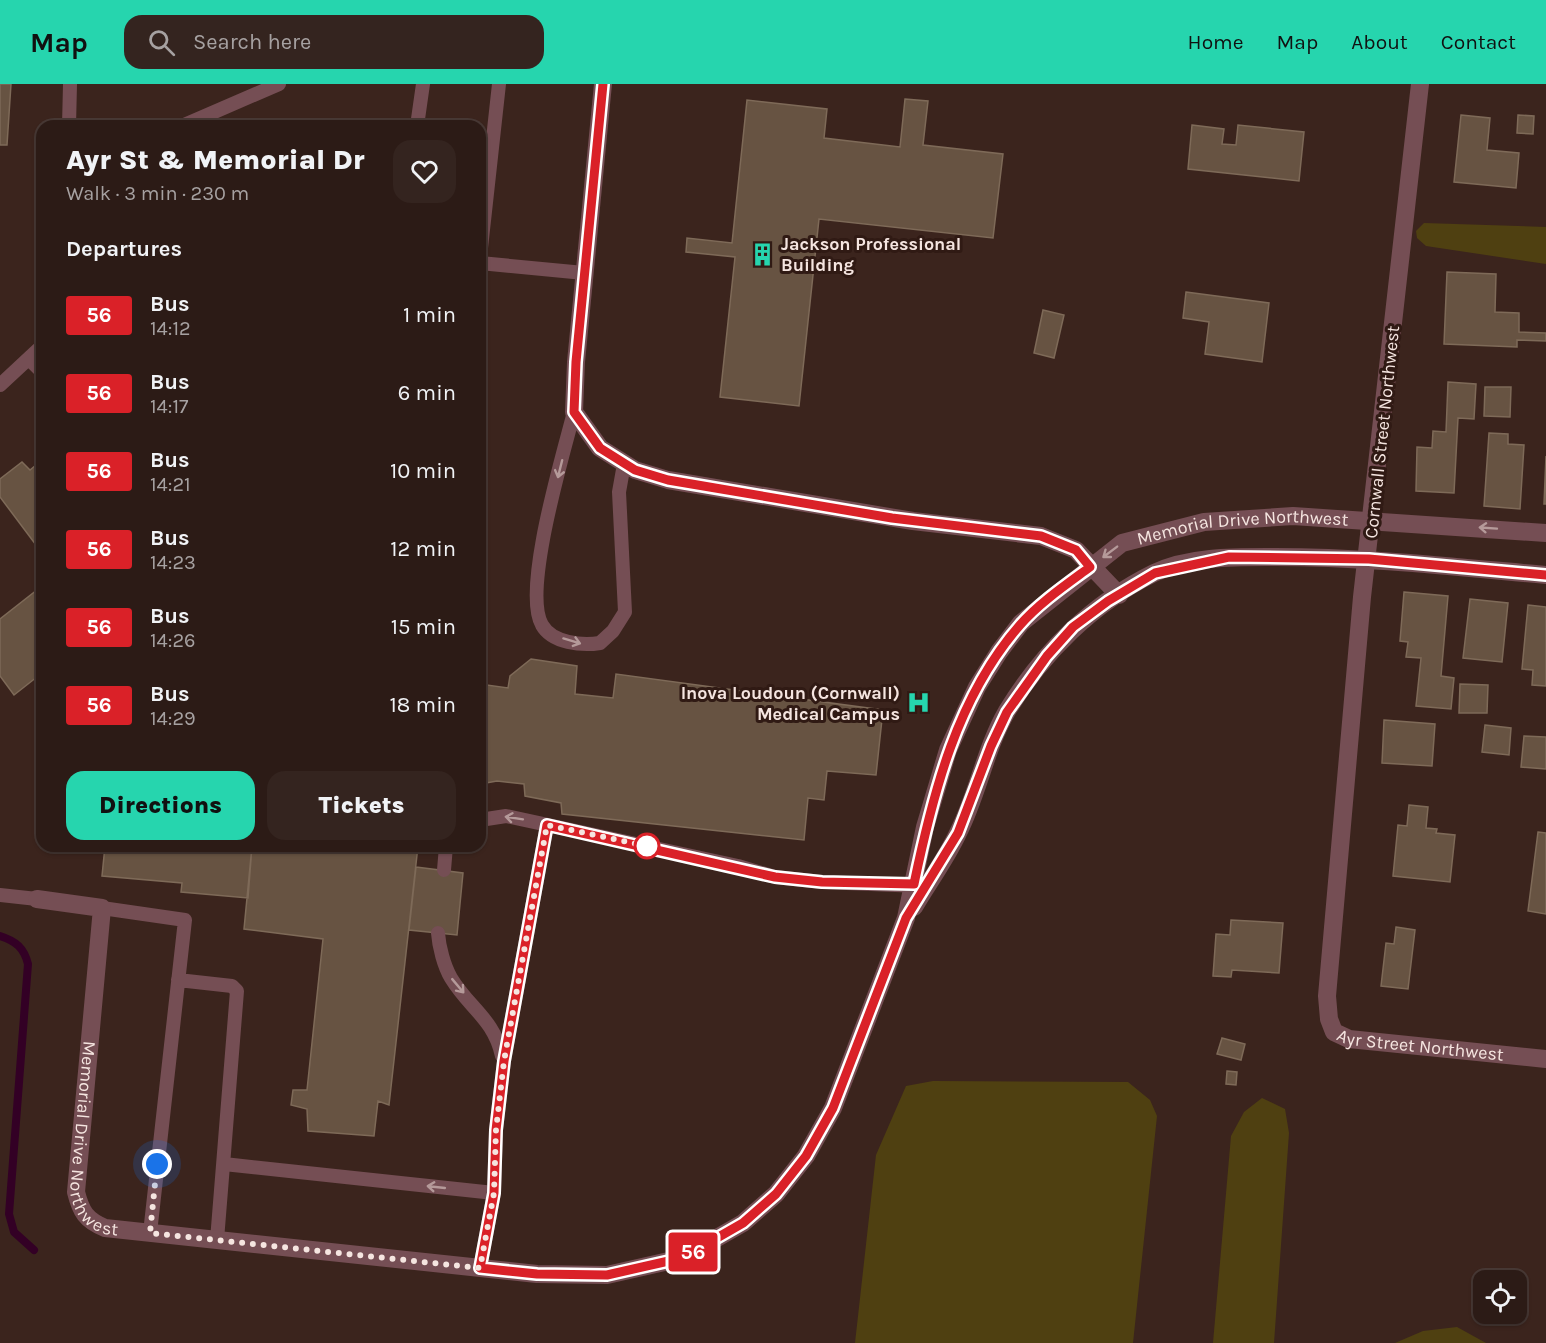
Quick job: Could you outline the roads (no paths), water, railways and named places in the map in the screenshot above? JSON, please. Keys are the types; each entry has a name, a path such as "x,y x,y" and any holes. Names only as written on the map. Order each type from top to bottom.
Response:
{"street":[{"path":"603,84 584,273 574,412 600,448 624,464 668,480 913,521 1041,536 1076,550 1119,595"},
{"name":"Cornwall Street Northwest","path":"1328,996 1362,597 1369,559 1420,84"},
{"name":"Memorial Drive Northwest","path":"919,886 926,827 948,750 977,687 999,651 1022,623 1122,543 1204,522 1293,516 1373,519 1546,532"},
{"name":"Memorial Drive Northwest","path":"102,908 76,1192 81,1209 89,1221 105,1228 537,1274 607,1275 682,1258 743,1223 776,1194 806,1156 833,1108 919,886 958,833 991,746 1007,712 1025,684 1073,627 1155,573 1229,557 1369,559 1546,575"},
{"path":"37,899 102,908"},
{"name":"Ayr Street Northwest","path":"1328,996 1329,1019 1334,1032 1349,1039 1546,1059"}],"lane":[{"path":"69,120 70,84"},
{"path":"196,120 279,84"},
{"path":"418,120 423,84"},
{"path":"486,199 498,84"},
{"path":"486,264 584,273"},
{"path":"0,385 36,352"},
{"path":"29,359 36,366"},
{"path":"574,412 548,520 535,598 537,615 543,627 550,634 573,644 600,643 613,631 625,612 619,492 624,464"},
{"path":"486,819 506,816 775,877 822,882 919,886"},
{"path":"480,1268 494,1193 496,1130 504,1061 547,825"},
{"path":"444,870 446,852"},
{"path":"0,895 37,899"},
{"path":"102,908 185,920 150,1233"},
{"path":"438,933 451,978 490,1024 499,1040 504,1061"},
{"path":"178,980 232,986 237,991 217,1240"},
{"path":"224,1164 494,1193"}],"waterway":[{"path":"0,936 11,940 18,946 28,964 9,1214 14,1232 34,1250"}],"place":[{"name":"Jackson Professional Building","path":"763,254"},
{"name":"Inova Loudoun (Cornwall) Medical Campus","path":"918,703"}]}
